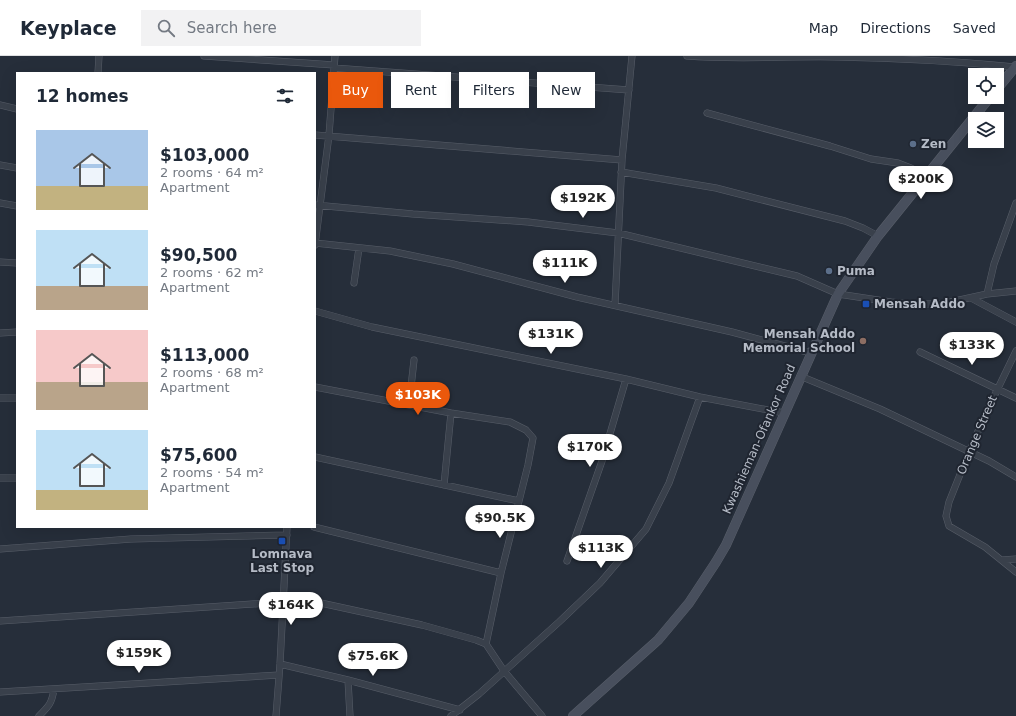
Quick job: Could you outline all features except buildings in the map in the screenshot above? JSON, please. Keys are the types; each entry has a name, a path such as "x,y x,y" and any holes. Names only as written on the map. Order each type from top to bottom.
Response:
{"main road":[{"path":"1004,81 1016,67"},
{"name":"Kwashieman-Ofankor Road","path":"575,716 658,640 689,603 726,545 800,376 838,294 853,270 878,236 984,104"}],"street":[{"path":"98,72 99,56"},
{"path":"204,56 629,90"},
{"path":"316,231 318,205 329,135 335,56"},
{"path":"615,305 621,172 632,56"},
{"path":"688,56 719,58 835,57 969,59 1016,67"},
{"path":"0,105 16,109"},
{"path":"707,113 830,146 871,159 898,163 911,168 926,177"},
{"path":"316,135 622,160"},
{"path":"0,165 16,168"},
{"path":"621,172 716,188 845,221 878,236"},
{"path":"0,203 16,206"},
{"path":"987,294 994,264 1016,203"},
{"path":"318,205 413,214 528,222 618,233 797,276 838,294 891,302 927,305 941,304 987,294 1016,291"},
{"path":"316,244 390,251 453,264 577,297 732,332 811,353"},
{"path":"354,283 359,248"},
{"path":"0,262 16,263"},
{"path":"971,298 1016,322"},
{"path":"316,311 372,327 626,379 700,397 784,412"},
{"path":"0,333 16,332"},
{"name":"Orange Street","path":"1002,560 976,540 952,528 946,521 946,516 949,502 969,452 1016,351"},
{"path":"920,352 1016,398"},
{"path":"409,405 414,360"},
{"path":"800,376 880,409 989,461 1016,477"},
{"path":"567,561 602,461 626,379"},
{"path":"316,387 451,413 510,422 530,433 533,438 533,445 501,573 486,644"},
{"path":"451,716 460,710 559,622 600,583 646,529 658,508 669,483 700,397"},
{"path":"0,398 16,398"},
{"path":"444,485 451,413"},
{"path":"316,457 519,500"},
{"path":"0,478 16,478"},
{"path":"316,527 501,573"},
{"path":"276,716 288,528"},
{"path":"0,549 192,536 287,535"},
{"path":"1002,560 1016,559"},
{"path":"1002,560 1016,572"},
{"path":"284,595 422,625 486,644 504,671 542,716"},
{"path":"0,621 283,602"},
{"path":"280,664 348,680 460,710"},
{"path":"0,692 279,674"},
{"path":"348,680 350,716"},
{"path":"39,716 50,705 53,699 54,689"}],"place":[{"name":"Zen","path":"913,144"},
{"name":"Puma","path":"829,271"},
{"name":"Mensah Addo","path":"866,304"},
{"name":"Mensah Addo Memorial School","path":"863,341"},
{"name":"Lomnava Last Stop","path":"282,541"}]}
